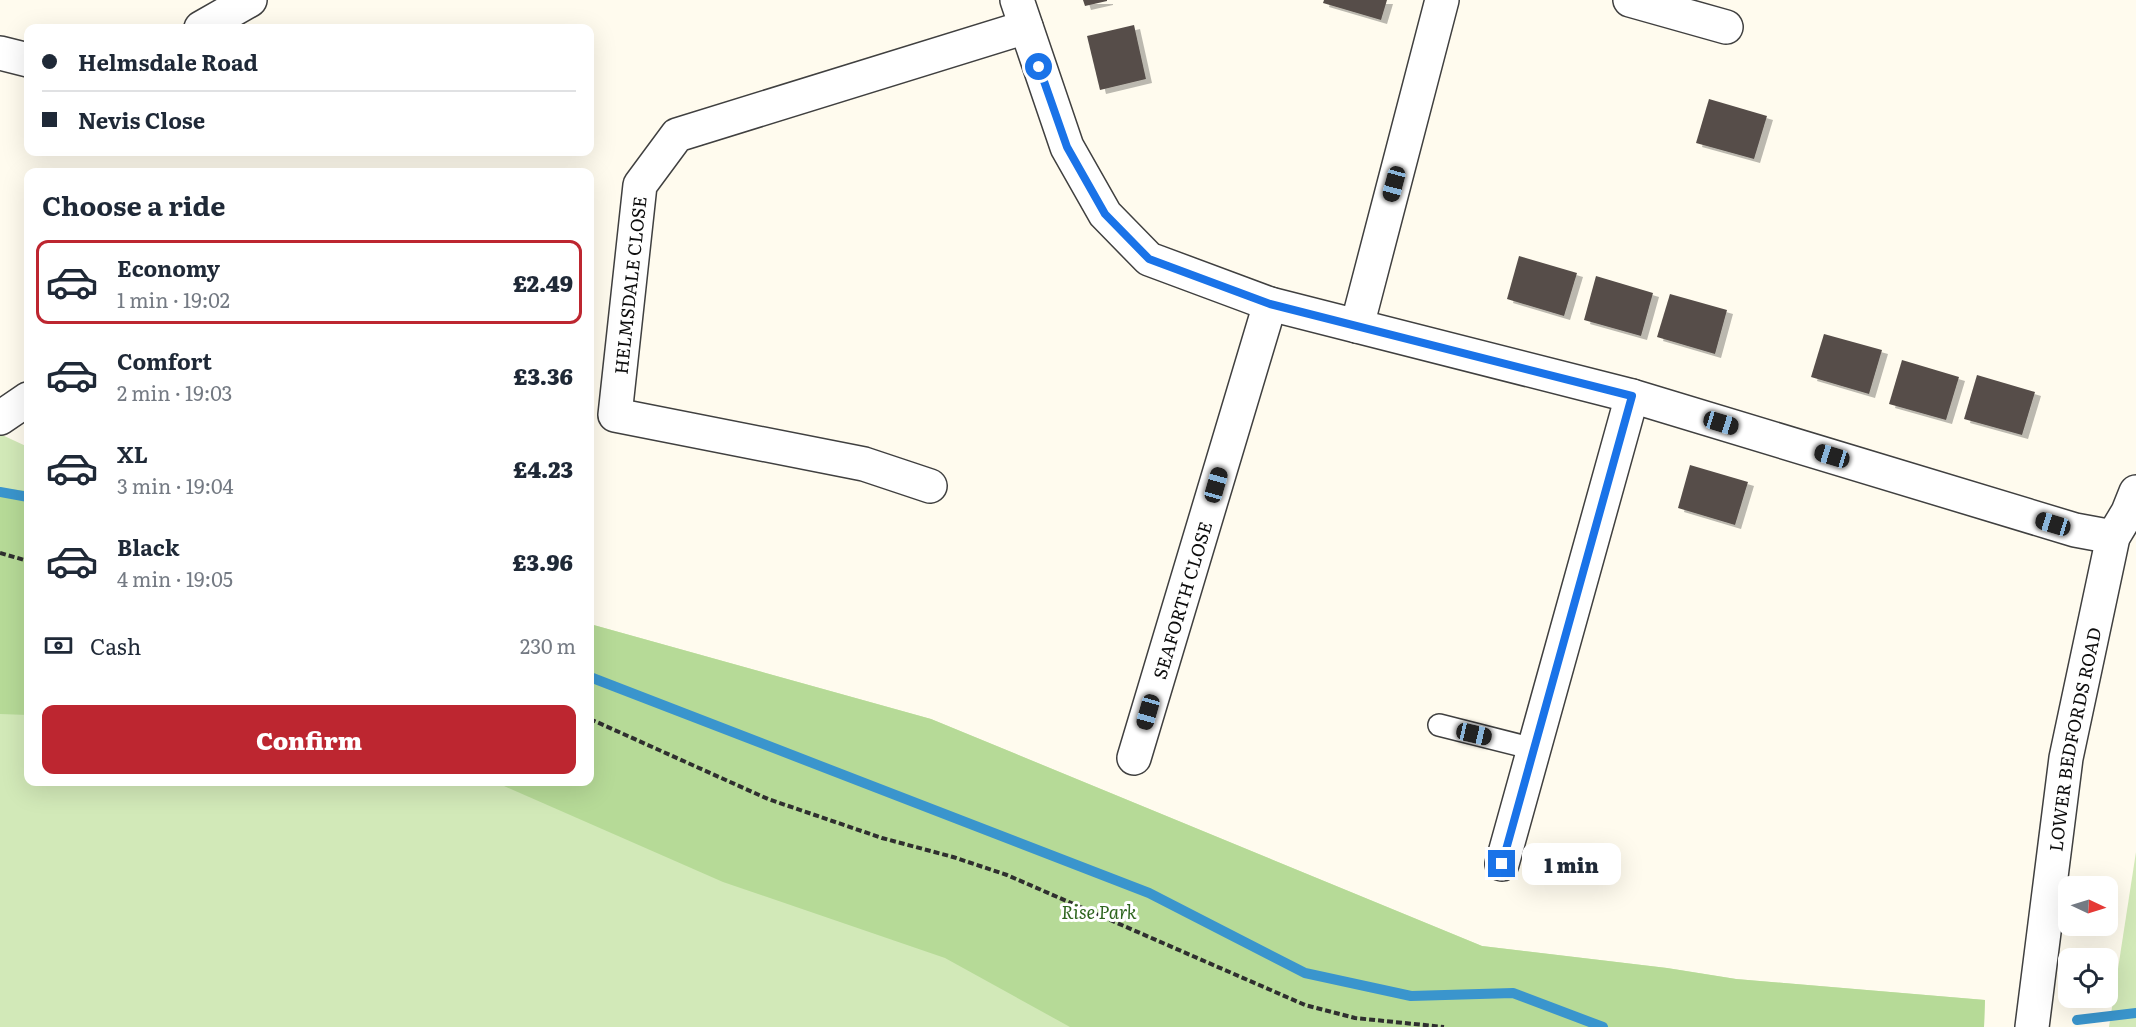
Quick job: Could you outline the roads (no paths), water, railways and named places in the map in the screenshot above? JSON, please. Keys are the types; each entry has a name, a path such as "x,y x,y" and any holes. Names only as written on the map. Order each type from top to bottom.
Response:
{"street":[{"path":"208,24 250,0"},
{"path":"1357,326 1442,0"},
{"path":"1630,0 1726,27"},
{"path":"1021,13 1067,147 1105,214 1149,259 1270,304 1632,396 2075,530 2114,537"},
{"name":"HELMSDALE CLOSE","path":"930,486 864,464 602,413 640,184 677,135 1021,13"},
{"path":"0,53 24,59"},
{"name":"SEAFORTH CLOSE","path":"1134,758 1270,304"},
{"path":"1502,864 1632,396"},
{"path":"0,418 24,402"},
{"name":"LOWER BEDFORDS ROAD","path":"2032,1027 2066,758 2114,537 2136,492"}],"lane":[{"path":"1439,725 1534,749"}],"waterway":[{"path":"0,492 24,496"},
{"path":"594,679 1149,893 1305,973 1411,996 1513,993 1603,1027"},
{"path":"2077,1020 2136,1013"}],"park label":[{"name":"Rise Park","path":"1099,911"}]}
